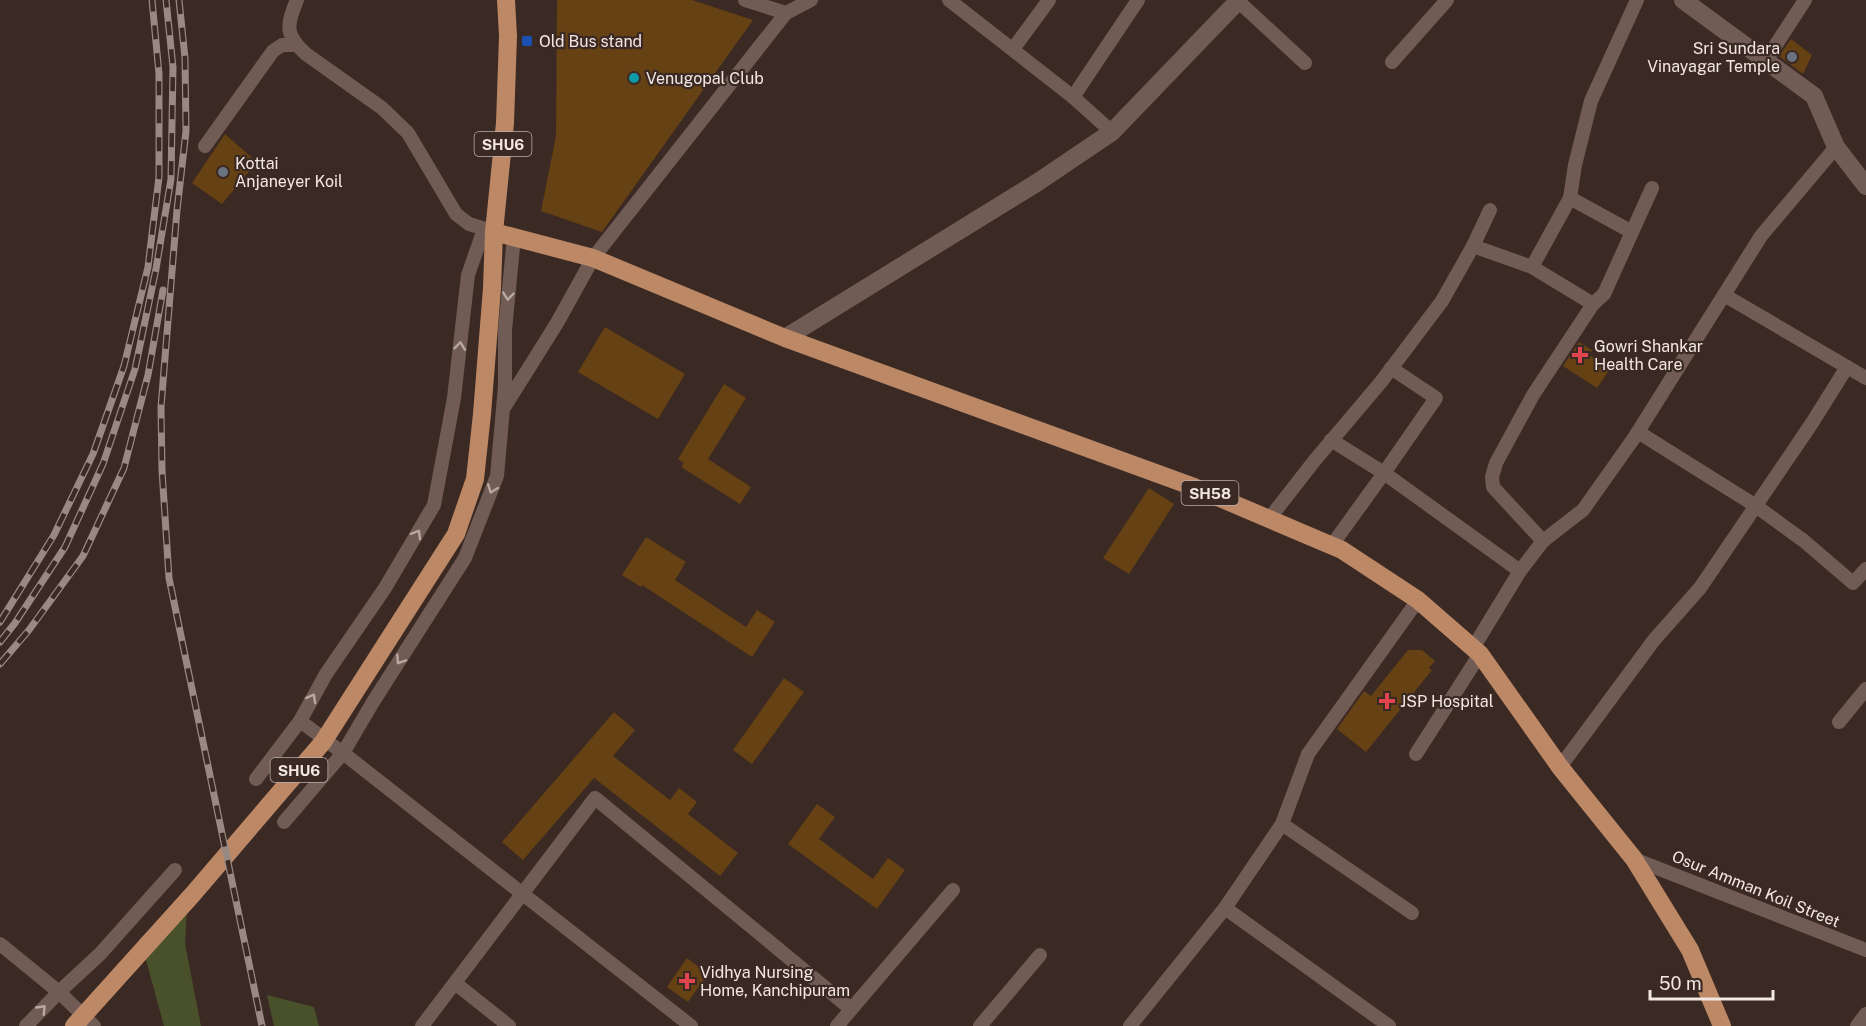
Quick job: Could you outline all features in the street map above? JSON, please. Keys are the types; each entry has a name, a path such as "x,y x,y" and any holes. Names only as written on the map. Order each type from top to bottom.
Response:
{"main road":[{"name":"SHU6","path":"74,1026 193,894 323,742 456,534 475,479 492,288 489,230 505,123 508,36 506,0"},
{"name":"SH58","path":"489,230 593,258 785,338 1194,487 1342,550 1418,600 1476,651 1560,767 1634,859 1690,950 1722,1026"}],"street":[{"path":"256,779 300,722 326,674 385,588 434,505 453,398 468,275 489,230 469,224 456,214 408,133 382,108 296,45 288,33 289,18 297,0"},
{"path":"745,0 786,13"},
{"path":"503,408 557,323 593,258 786,13 811,0"},
{"path":"949,0 1073,97 1112,132"},
{"path":"1013,50 1049,0"},
{"path":"1073,97 1138,0"},
{"path":"1392,62 1447,0"},
{"path":"1532,267 1570,198 1575,165 1591,101 1637,0"},
{"path":"1683,0 1814,96 1836,147 1866,186"},
{"path":"1766,60 1805,0"},
{"path":"785,338 1038,182 1112,132 1238,1 1305,63"},
{"path":"205,146 273,51 282,45 296,45"},
{"path":"1416,754 1520,571 1543,541 1583,510 1638,432 1761,236 1836,147"},
{"path":"1543,541 1492,487 1496,463 1533,395 1593,304 1604,294 1652,188"},
{"path":"1570,198 1632,232"},
{"path":"1269,519 1442,301 1490,210"},
{"path":"284,822 343,753 465,558 497,476 506,386 505,330 514,237"},
{"path":"1473,246 1532,267 1593,304"},
{"path":"1724,295 1866,378"},
{"path":"1560,767 1654,640 1700,588 1812,423 1847,367"},
{"path":"1332,545 1436,398 1391,368"},
{"path":"1638,432 1756,506 1804,541 1853,583 1866,569"},
{"path":"1331,440 1384,473 1520,571"},
{"path":"1130,1026 1225,908 1282,825 1308,754 1418,600"},
{"path":"1839,722 1866,689"},
{"path":"300,722 343,753 691,1026"},
{"path":"422,1026 595,798 851,1009"},
{"path":"1282,825 1412,913"},
{"name":"Osur Amman Koil Street","path":"1634,859 1866,950"},
{"path":"26,1026 100,954 175,870"},
{"path":"837,1026 953,890"},
{"path":"1225,908 1389,1026"},
{"path":"0,944 59,992 94,1026"},
{"path":"980,1026 1040,955"},
{"path":"455,983 509,1026"},
{"path":"1857,1026 1866,1014"}],"green space":[{"path":"187,906 185,944 201,1026 164,1026 140,938"},
{"path":"267,995 314,1007 319,1026 274,1026"}],"building":[{"name":"Venugopal Club","path":"557,0 692,0 753,20 602,232 541,211 556,136"},
{"name":"Sri Sundara Vinayagar Temple","path":"1791,39 1812,55 1803,74 1779,56"},
{"name":"Kottai Anjaneyer Koil","path":"225,134 257,162 222,204 192,183"},
{"path":"605,327 685,374 658,419 578,372"},
{"path":"1579,342 1592,350 1589,355 1610,369 1597,388 1563,366"},
{"path":"724,384 746,398 708,459 751,487 740,504 681,467 684,463 678,459"},
{"path":"1149,488 1174,504 1129,574 1103,558"},
{"path":"646,537 686,562 675,580 746,627 757,610 775,622 752,657 642,585 641,587 622,575"},
{"path":"1408,650 1422,650 1435,661 1429,668 1432,670 1366,752 1337,729 1364,691 1371,696"},
{"path":"784,678 804,692 752,764 733,750"},
{"path":"614,712 635,730 613,756 670,800 679,788 697,802 688,814 738,853 720,876 594,778 523,860 502,842"},
{"path":"817,804 835,817 819,839 873,879 888,858 905,870 877,909 788,844"},
{"path":"687,958 708,974 688,1002 667,987"}],"railway":[{"path":"0,622 54,535 93,454 124,366 148,267 159,177 159,74 152,0"},
{"path":"0,642 65,547 103,464 135,369 156,269 171,179 173,67 166,0"},
{"path":"179,0 185,58 186,131 177,210 161,407 162,470 169,578 262,1026"},
{"path":"0,664 29,630 83,556 124,468 148,375 163,290"}],"place":[{"name":"Old Bus stand","path":"527,41"},
{"name":"Sri Sundara Vinayagar Temple","path":"1792,57"},
{"name":"Venugopal Club","path":"634,78"},
{"name":"Kottai Anjaneyer Koil","path":"223,172"},
{"name":"Gowri Shankar Health Care","path":"1580,355"},
{"name":"JSP Hospital","path":"1387,701"},
{"name":"Vidhya Nursing Home, Kanchipuram","path":"687,981"}]}
